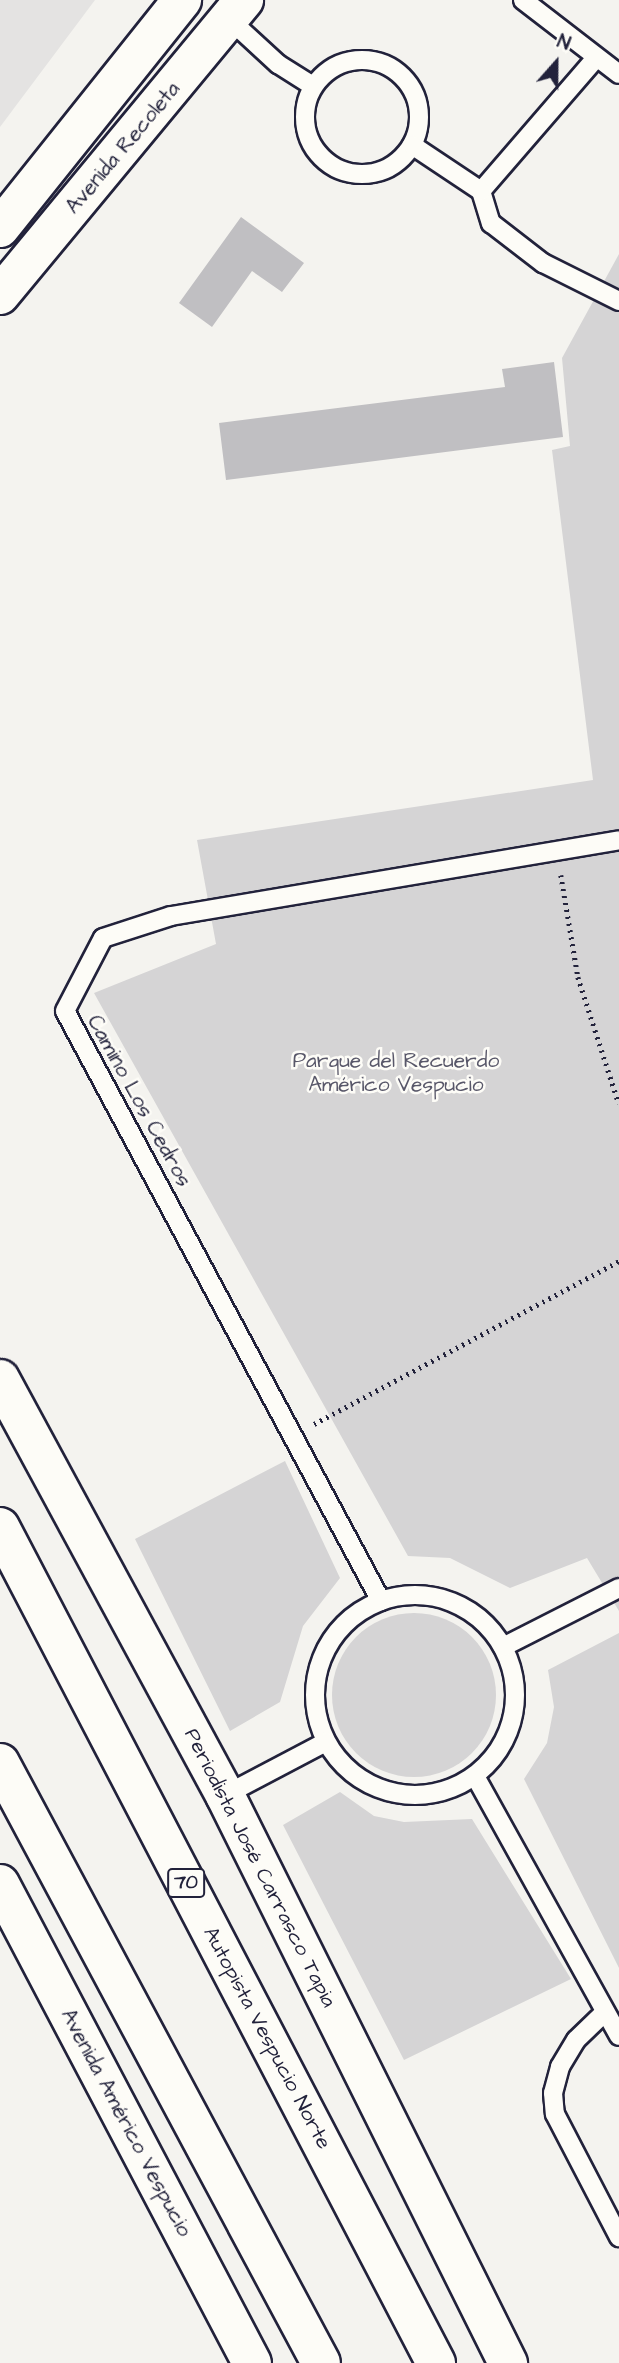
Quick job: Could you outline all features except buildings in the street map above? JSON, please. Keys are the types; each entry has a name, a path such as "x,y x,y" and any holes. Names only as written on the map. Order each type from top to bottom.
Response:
{"main road":[{"path":"0,228 182,0"},
{"name":"Avenida Recoleta","path":"0,295 237,10"},
{"name":"Periodista José Carrasco Tapia","path":"0,1379 225,1795 509,2363"},
{"name":"Autopista Vespucio Norte","path":"0,1527 436,2363"},
{"path":"0,1763 321,2363"},
{"name":"Avenida Américo Vespucio","path":"0,1884 252,2363"}],"lane":[{"path":"523,0 619,74"},
{"path":"237,10 278,64 313,86"},
{"path":"481,191 596,58"},
{"path":"352,61 391,68 414,90 420,115 412,145 392,166 364,175 339,170 321,157 307,128 304,112 313,86 327,73 352,61"},
{"path":"412,145 481,191 491,223 543,263 619,301"},
{"name":"Camino Los Cedros","path":"381,1601 295,1435 65,1012 103,938 171,916 619,840"},
{"path":"503,1647 619,1588"},
{"path":"408,1596 437,1598 463,1608 485,1625 503,1647 513,1674 515,1703 504,1739 475,1776 444,1791 410,1795 376,1788 347,1769 326,1742 315,1709 316,1675 328,1644 351,1618 381,1601 408,1596"},
{"path":"225,1795 326,1742"},
{"path":"475,1776 619,2036"},
{"path":"606,2012 576,2040 560,2067 553,2093 555,2114 619,2237"}],"path":[{"path":"559,850 565,917 578,976 619,1104"},
{"path":"295,1435 619,1261"}],"shaded area":[{"path":"0,0 95,0 0,127"}],"green space":[{"name":"Parque del Recuerdo Américo Vespucio","path":"619,254 619,1611 587,1558 510,1588 450,1558 408,1556 94,993 216,944 197,840 593,780 552,450 570,446 562,358"},
{"path":"285,1461 340,1578 303,1626 280,1702 230,1731 135,1539"},
{"path":"414,1613 445,1619 472,1637 490,1664 496,1695 490,1726 472,1753 445,1771 414,1777 383,1771 356,1753 338,1726 332,1695 338,1664 356,1637 383,1619"},
{"path":"619,1633 619,1968 524,1779 547,1743 554,1707 548,1670"},
{"path":"340,1792 374,1816 404,1822 472,1819 571,1979 404,2060 283,1825"}]}
